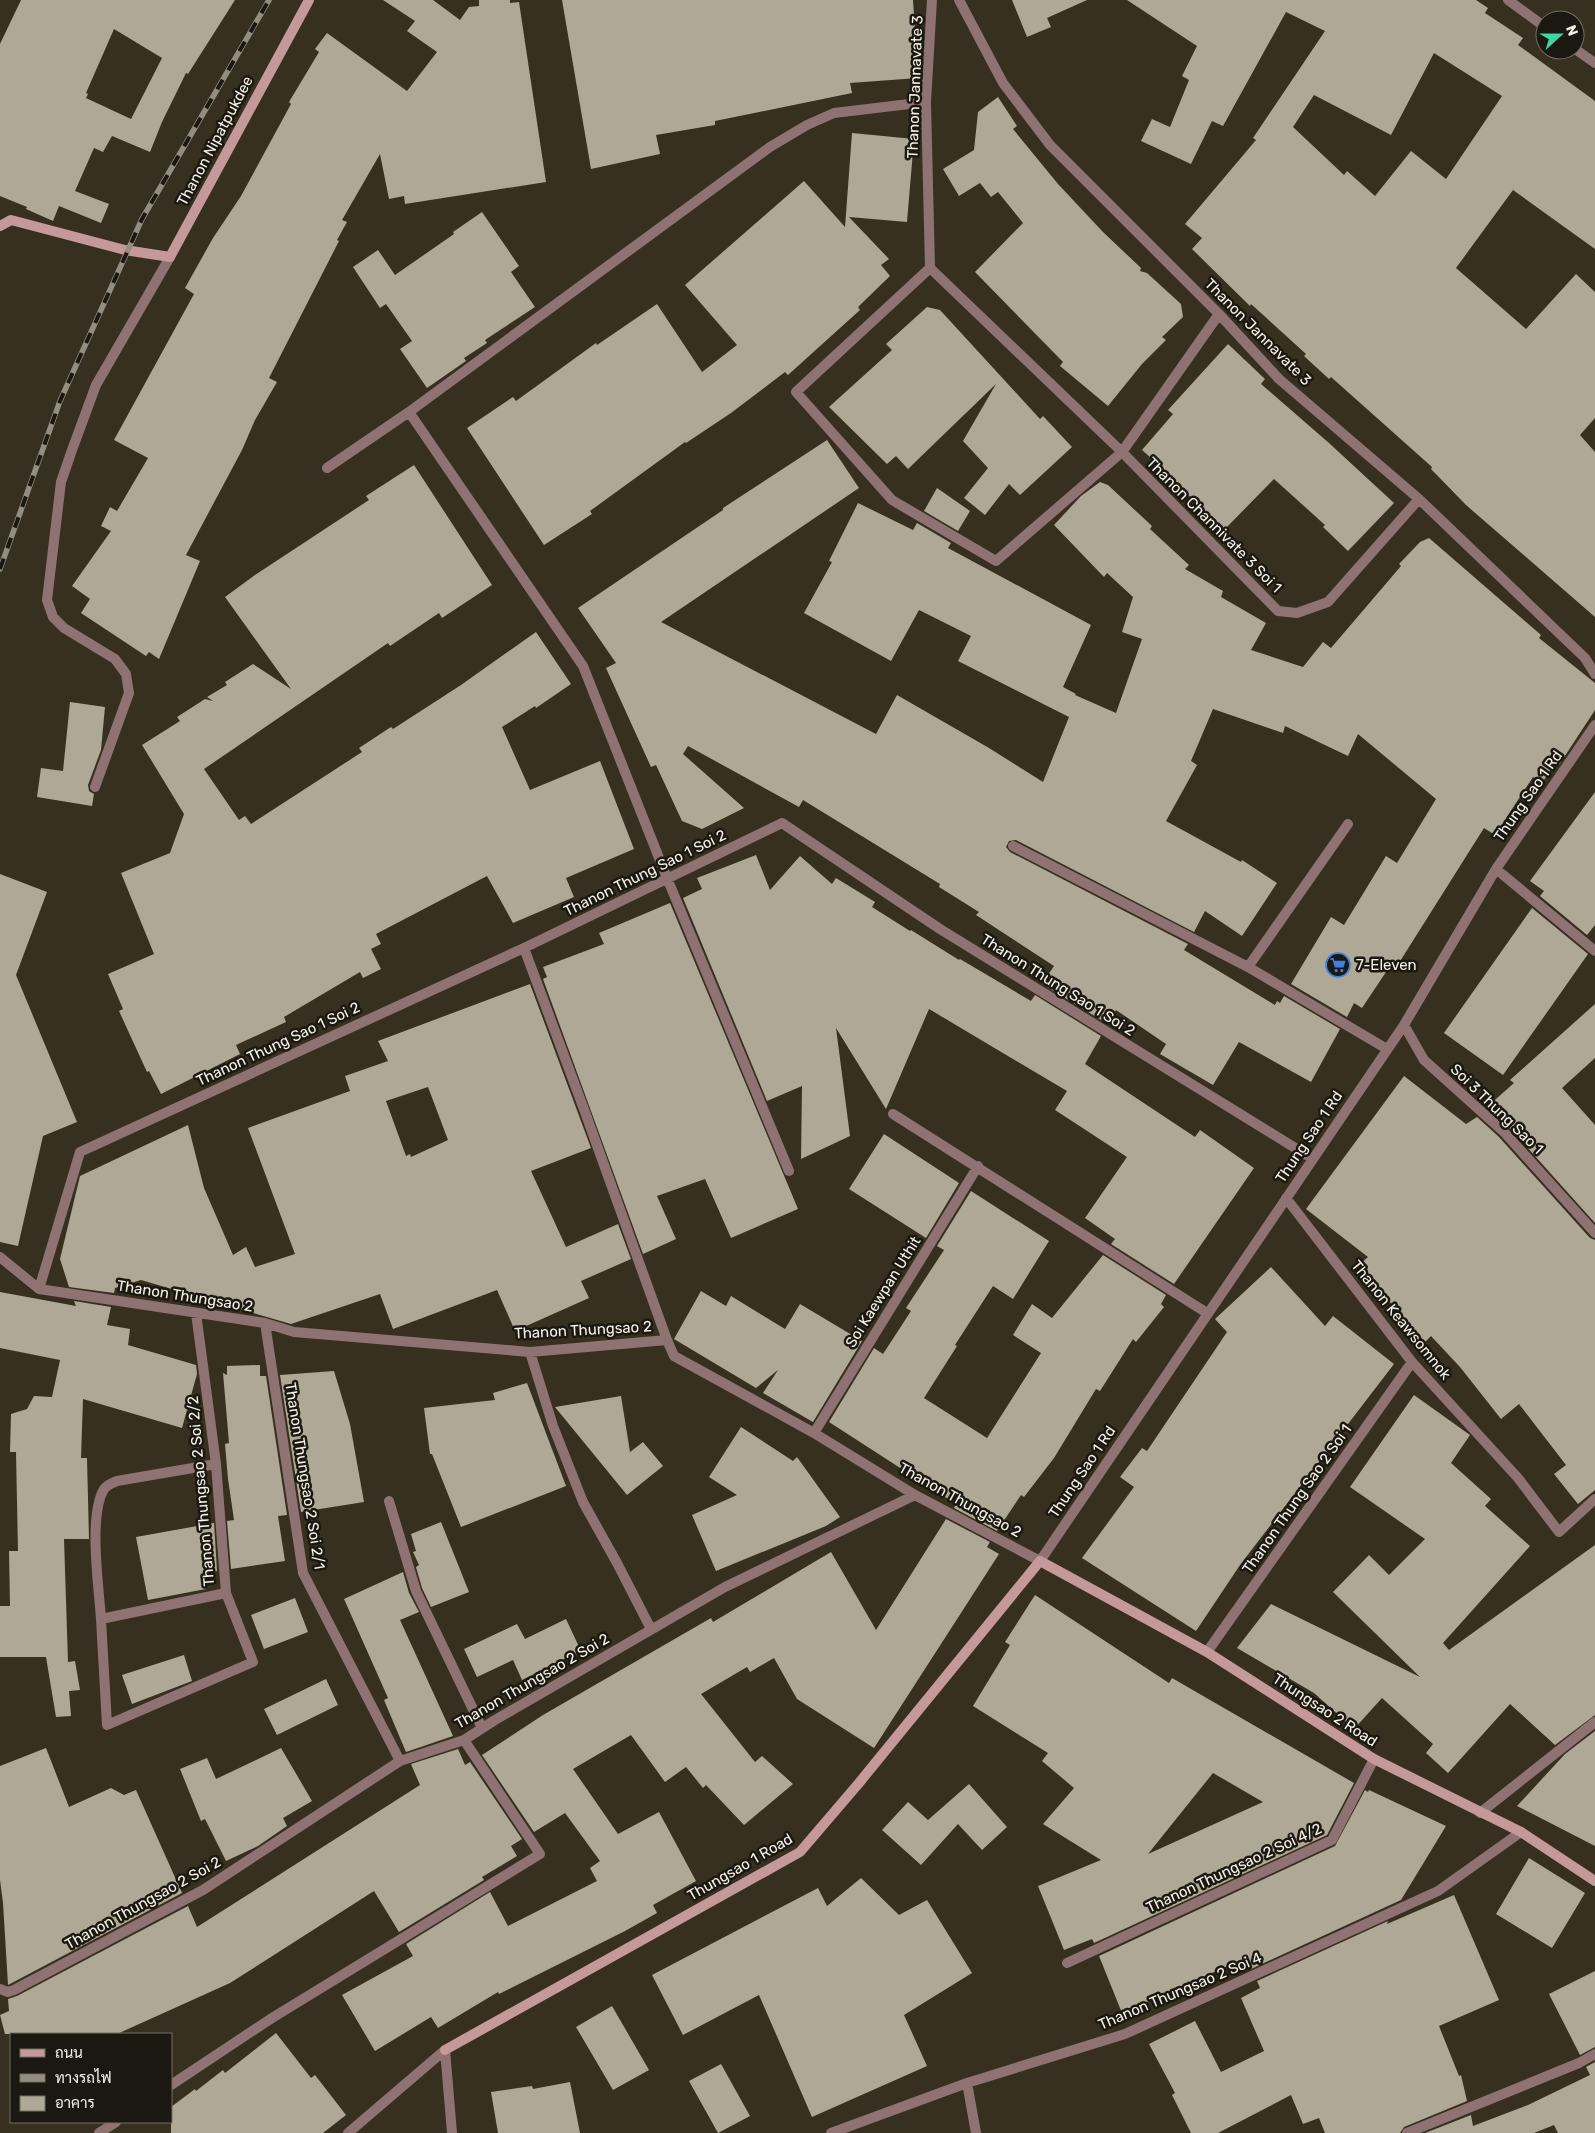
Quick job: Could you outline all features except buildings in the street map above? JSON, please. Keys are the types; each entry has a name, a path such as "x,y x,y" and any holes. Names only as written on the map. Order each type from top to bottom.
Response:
{"street":[{"name":"Thanon Nipatpukdee","path":"170,257 309,0"},
{"name":"Thanon Jannavate 3","path":"930,268 926,102 932,0"},
{"name":"Thanon Jannavate 3","path":"959,0 1003,84 1050,145 1219,314 1279,379 1419,499 1585,658 1595,674"},
{"path":"1508,0 1535,20"},
{"path":"327,468 409,412 770,147 807,125 834,113 926,102"},
{"path":"0,226 11,220 125,250 170,257 96,385 61,482 47,600 53,617 64,628 115,659 126,674 129,694 95,787"},
{"path":"1122,452 930,268 796,392 892,500 996,561 1122,452 1219,314"},
{"path":"409,412 582,666 667,878 789,1171"},
{"name":"Thanon Channivate 3 Soi 1","path":"1122,452 1278,611 1297,614 1328,602 1419,499"},
{"name":"Thung Sao 1 Rd","path":"1040,1560 1404,1025 1496,869 1595,725"},
{"name":"Thanon Thung Sao 1 Soi 2","path":"40,1289 80,1152 524,948 782,823 940,929 1313,1159"},
{"path":"1248,967 1348,824"},
{"path":"1013,846 1248,967 1387,1049"},
{"path":"1496,869 1595,951"},
{"path":"524,948 666,1340"},
{"name":"Soi 3 Thung Sao 1","path":"1404,1025 1424,1060 1504,1132 1595,1233"},
{"path":"893,1114 978,1166 1207,1313"},
{"name":"Soi Kaewpan Uthit","path":"814,1433 978,1166"},
{"name":"Thanon Keawsomnok","path":"1286,1198 1412,1362 1518,1478 1559,1532 1595,1499"},
{"path":"0,1257 40,1289"},
{"name":"Thanon Thungsao 2","path":"40,1289 265,1323 294,1332 530,1352 666,1340 674,1356 814,1433 915,1495 1040,1560"},
{"name":"Thanon Thungsao 2 Soi 2/2","path":"101,1619 107,1725 253,1662 226,1593 216,1464 196,1313"},
{"name":"Thanon Thungsao 2 Soi 2/1","path":"265,1323 303,1572 400,1761"},
{"path":"530,1352 553,1426 583,1502 651,1629"},
{"name":"Thanon Thung Sao 2 Soi 1","path":"1207,1652 1412,1362"},
{"path":"216,1464 117,1480 105,1487 100,1498 96,1520 101,1619 226,1593"},
{"name":"Thanon Thungsao 2 Soi 2","path":"0,1989 8,1992 14,1990 203,1890 400,1761 464,1740 651,1629 726,1588 915,1495"},
{"path":"389,1500 416,1591 482,1728"},
{"name":"Thungsao 2 Road","path":"1040,1560 1207,1652 1374,1759 1521,1832 1595,1881"},
{"name":"Thungsao 1 Road","path":"445,2050 800,1852 859,1783 1040,1560"},
{"path":"1480,1813 1595,1722"},
{"path":"172,2084 272,2018 540,1854 464,1740"},
{"name":"Thanon Thungsao 2 Soi 4/2","path":"1067,1963 1332,1840 1374,1759"},
{"name":"Thanon Thungsao 2 Soi 4","path":"831,2133 967,2083 1134,2030 1438,1891 1521,1832"},
{"path":"348,2133 445,2050"},
{"path":"445,2050 452,2133"},
{"path":"1407,2133 1579,2063 1595,2054"},
{"path":"967,2083 976,2133"},
{"path":"99,2133 114,2123"}],"railway":[{"path":"0,569 60,401 142,219 269,0"}],"place":[{"name":"7-Eleven","path":"1338,965"}]}
